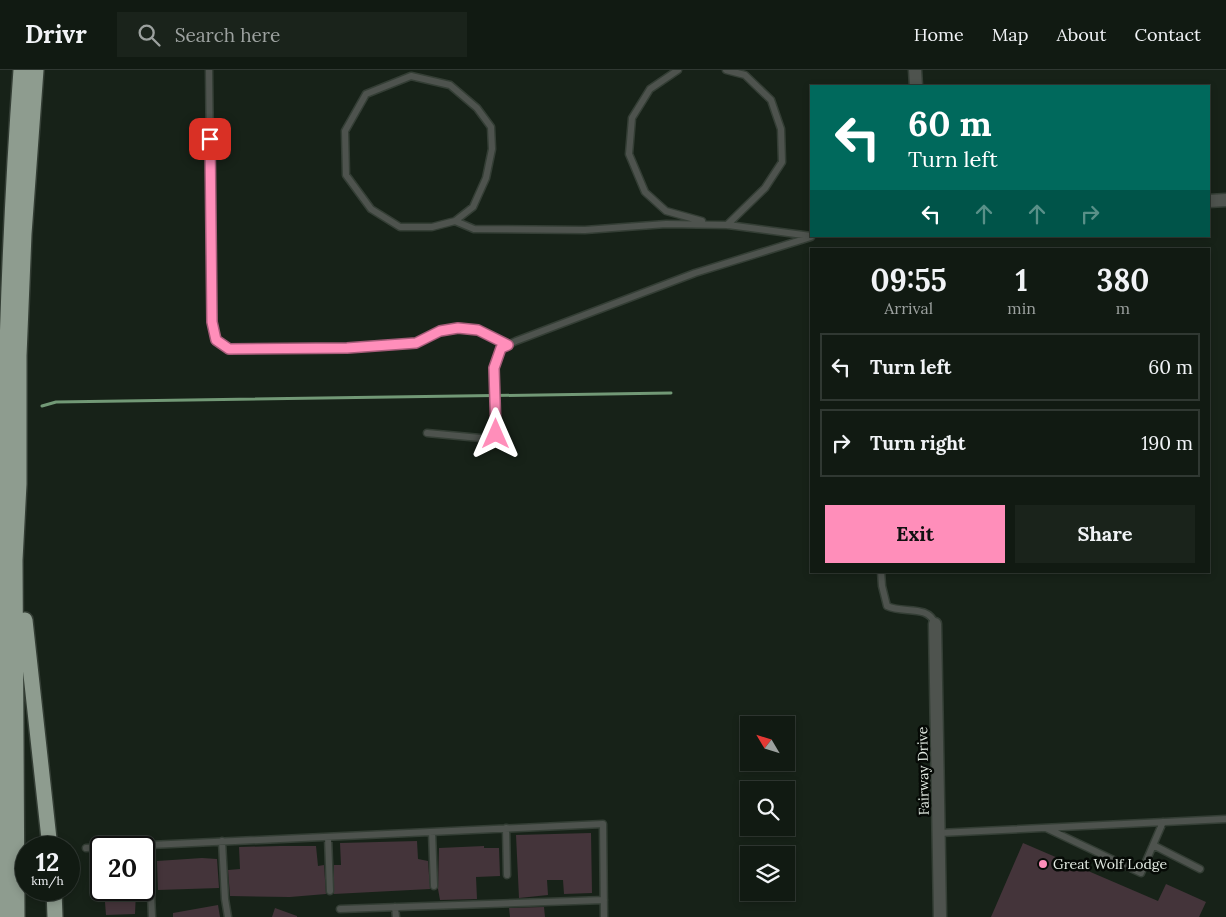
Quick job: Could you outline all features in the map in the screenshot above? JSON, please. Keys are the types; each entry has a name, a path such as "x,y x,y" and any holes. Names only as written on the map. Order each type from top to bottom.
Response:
{"highway":[{"path":"0,470 8,252 21,70"},
{"path":"4,917 10,851 15,560 19,484 21,296 36,70"},
{"path":"3,418 10,851 17,917"},
{"path":"19,484 26,635 49,836"},
{"path":"54,901 55,917"}],"street":[{"path":"915,70 916,85"},
{"path":"1210,200 1226,200"},
{"name":"Fairway Drive","path":"935,624 940,917"}],"lane":[{"path":"209,70 212,322 216,340 229,349 347,348 416,343 440,331 458,328 478,330 508,345"},
{"path":"678,70 650,89 632,118 628,154 645,192 666,212 697,220 810,236"},
{"path":"455,222 474,207 486,178 492,148 491,127 477,108 450,85 411,76 366,94 346,131 346,175 371,209 400,227 432,227 455,222 474,229 483,230 585,230 666,224 728,225 765,188 782,162 781,129 771,100 745,75 726,70"},
{"path":"426,433 491,439 496,434 498,424 494,368 501,348 695,274 810,237"},
{"path":"882,573 882,586 887,606 894,609 926,612 933,617 935,624"},
{"path":"938,833 1226,819"},
{"path":"1045,828 1141,873 1162,822"},
{"path":"155,845 603,824 604,917"},
{"path":"506,828 507,875"},
{"path":"432,832 434,886"},
{"path":"328,837 330,891"},
{"path":"222,842 228,917"},
{"path":"1153,845 1200,869"},
{"path":"86,848 90,848"},
{"path":"340,909 604,900"},
{"path":"151,901 152,917"},
{"path":"396,907 396,917"}],"building":[{"path":"591,833 592,893 564,894 563,880 547,880 548,895 519,898 516,835"},
{"path":"417,841 418,859 428,861 430,889 334,894 334,865 341,865 340,843"},
{"name":"Great Wolf Lodge","path":"1023,843 1158,901 1166,884 1206,902 1199,917 991,917"},
{"path":"316,846 318,866 324,865 326,894 290,897 230,896 228,870 240,869 239,847"},
{"path":"484,846 484,848 499,848 500,876 476,877 477,899 440,900 438,889 439,848"},
{"path":"217,859 219,888 158,890 157,861"},
{"path":"105,901 136,901 135,914 106,915"},
{"path":"218,905 220,917 173,917 173,913"},
{"path":"544,907 545,917 510,917 509,908"},
{"path":"275,908 297,916 297,917 272,917"}],"waterway":[{"path":"42,406 56,402 671,393"}],"place":[{"name":"Great Wolf Lodge","path":"1043,864"}],"route":[{"path":"210,139 212,322 216,340 229,349 245,350 347,348 416,343 440,331 458,328 478,330 508,345 501,348 494,368 498,424 496,434"}]}
